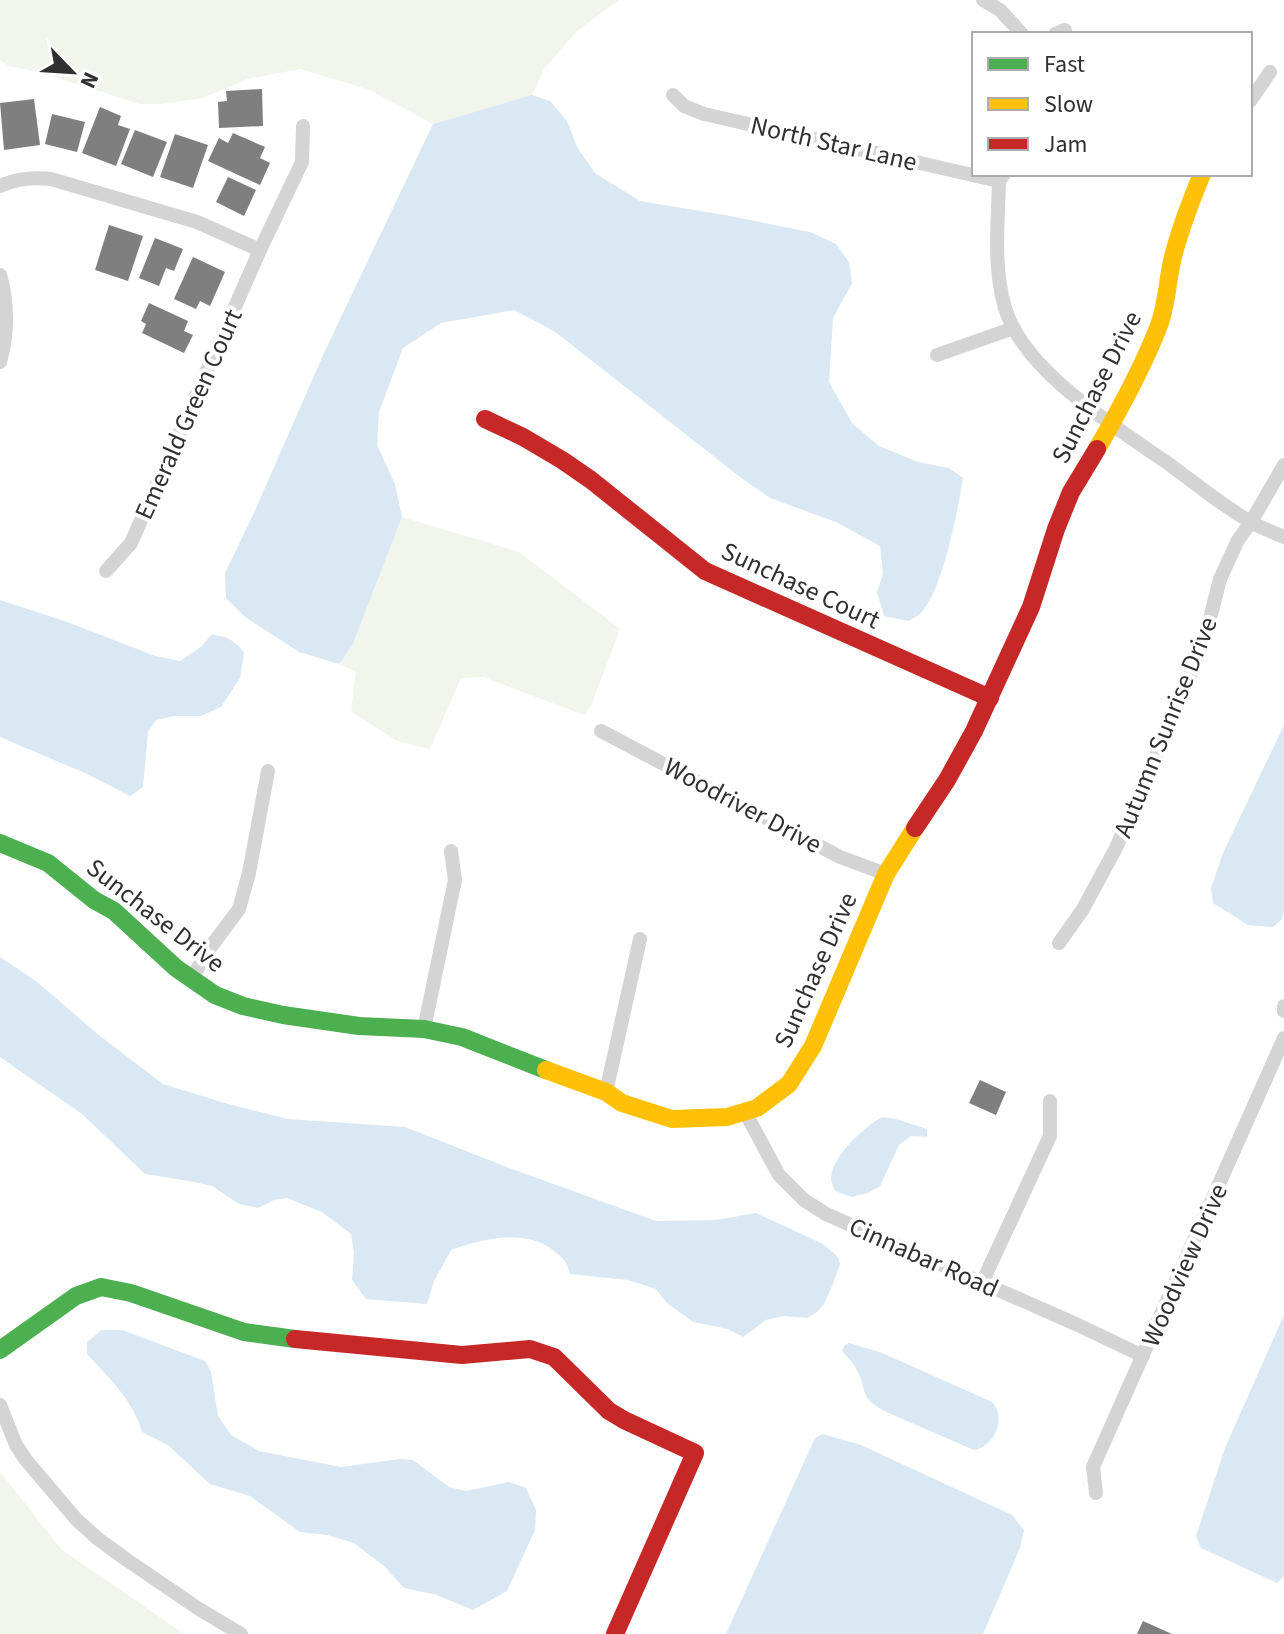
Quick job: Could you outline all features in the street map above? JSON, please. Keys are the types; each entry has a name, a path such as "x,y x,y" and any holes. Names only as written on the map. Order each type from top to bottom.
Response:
{"street":[{"path":"983,0 1000,10 1020,32"},
{"path":"1252,98 1270,72"},
{"name":"North Star Lane","path":"673,95 684,106 704,114 972,171"},
{"name":"Emerald Green Court","path":"106,571 131,543 302,162 303,126"},
{"name":"Sunchase Drive","path":"0,843 48,863 94,900 114,911 176,968 215,995 243,1006 359,1026 424,1029 462,1037 606,1092 622,1103 672,1119 727,1117 757,1108 789,1084 813,1046 886,874 947,780 990,698 1031,607 1071,492 1111,424 1159,326 1184,217 1201,176"},
{"path":"0,186 28,177 51,179 197,222 260,250"},
{"path":"1001,177 999,275 1005,309 1017,336 1071,393 1111,424 1251,522 1284,537"},
{"path":"0,275 6,317 0,362"},
{"path":"937,355 1014,328"},
{"name":"Sunchase Court","path":"485,419 523,437 572,467 705,571 990,698"},
{"name":"Autumn Sunrise Drive","path":"1059,943 1083,909 1116,848 1205,638 1220,579 1238,540 1284,465"},
{"name":"Woodriver Drive","path":"601,731 840,857 886,874"},
{"path":"192,979 204,956 239,909 268,771"},
{"path":"424,1029 455,880 451,851"},
{"path":"606,1092 640,939"},
{"name":"Woodview Drive","path":"1096,1493 1093,1467 1284,1038"},
{"path":"982,1283 1050,1136 1050,1101"},
{"name":"Cinnabar Road","path":"745,1112 779,1175 804,1200 826,1214 1143,1356"},
{"path":"0,1350 76,1296 101,1287 131,1293 244,1332 271,1337 462,1355 530,1349 554,1357 610,1411 695,1453 615,1634"},
{"path":"0,1405 16,1445 76,1519 127,1560 241,1634"}],"shaded area":[{"path":"0,0 619,0 577,31 544,69 532,95 433,124 370,90 300,69 247,79 203,98 140,104 9,66 0,60"},
{"path":"532,95 550,101 567,121 577,147 595,173 640,201 810,232 836,244 849,262 852,283 833,318 829,382 852,423 879,446 918,462 949,468 963,478 942,570 928,603 919,615 909,621 884,616 877,592 883,574 880,546 836,522 770,498 554,331 514,310 441,323 403,348 379,412 377,445 395,484 402,517 352,646 339,664 299,652 245,617 226,598 225,573 324,353 433,124"},
{"path":"402,517 519,552 620,629 591,706 584,715 483,677 461,678 430,749 397,741 351,711 356,672 339,664 352,646"},
{"path":"0,600 155,656 180,661 201,647 212,634 226,638 244,653 240,678 221,707 201,716 156,720 148,732 143,787 130,796 0,737"},
{"path":"1284,725 1284,910 1282,919 1273,927 1248,925 1213,903 1211,888 1223,853"},
{"path":"0,957 36,981 100,1036 163,1084 288,1119 405,1127 656,1221 716,1220 756,1213 823,1244 838,1257 840,1264 833,1284 824,1304 807,1318 783,1316 766,1320 743,1337 728,1329 693,1322 667,1303 656,1289 628,1280 570,1274 566,1263 553,1250 541,1243 516,1237 476,1242 451,1250 434,1281 427,1304 366,1299 352,1280 354,1252 351,1234 322,1212 287,1198 258,1208 239,1204 212,1186 145,1174 82,1114 0,1057"},
{"path":"882,1117 927,1129 927,1137 911,1136 899,1145 880,1186 852,1197 835,1191 831,1178 837,1161 858,1135"},
{"path":"1284,1315 1284,1577 1277,1583 1201,1548 1196,1536 1225,1448"},
{"path":"102,1330 122,1330 205,1361 211,1372 218,1416 231,1435 259,1451 341,1467 413,1460 449,1487 466,1491 509,1482 526,1488 536,1510 535,1530 507,1591 473,1610 437,1595 404,1588 384,1566 354,1543 327,1535 300,1532 250,1496 210,1484 168,1445 142,1432 126,1400 87,1354 87,1342"},
{"path":"849,1343 880,1352 992,1402 998,1415 993,1437 974,1450 884,1411 866,1396 854,1365 842,1351"},
{"path":"822,1434 861,1445 1012,1515 1024,1530 1020,1548 983,1634 726,1634 815,1438"},
{"path":"0,1472 61,1549 184,1634 0,1634"}],"building":[{"path":"262,89 263,126 219,128 218,102 227,101 226,91"},
{"path":"34,99 40,145 4,150 0,103"},
{"path":"100,107 121,116 118,125 130,129 116,166 82,153"},
{"path":"52,114 85,122 77,152 45,144"},
{"path":"135,130 167,142 153,177 121,164"},
{"path":"233,133 265,147 260,158 270,163 260,185 208,161 219,138 228,143"},
{"path":"175,134 208,145 193,188 160,177"},
{"path":"228,177 256,190 244,216 216,202"},
{"path":"109,225 143,236 128,281 95,270"},
{"path":"155,238 183,249 174,271 166,268 159,286 139,278"},
{"path":"193,257 225,272 210,306 200,301 196,309 174,299"},
{"path":"149,303 188,321 184,331 193,335 184,353 142,333 146,324 141,321"},
{"path":"980,1080 1006,1092 996,1115 969,1103"},
{"path":"1143,1621 1172,1634 1137,1634"}],"traffic: fast":[{"path":"0,843 48,863 94,900 114,911 176,968 215,995 243,1006 283,1015 359,1026 424,1029 462,1037 546,1070"},
{"path":"0,1350 76,1296 101,1287 131,1293 244,1332 295,1339"}],"traffic: slow":[{"path":"1097,449 1130,390 1158,328 1175,250 1201,176"},
{"path":"546,1070 606,1092 622,1103 672,1119 727,1117 757,1108 789,1084 813,1046 886,874 915,828"}],"traffic: jam":[{"path":"485,419 523,437 591,480 705,571 990,698"},
{"path":"915,828 974,731 1031,607 1071,492 1097,449"},
{"path":"295,1339 462,1355 530,1349 554,1357 609,1411 695,1453 615,1634"}]}
